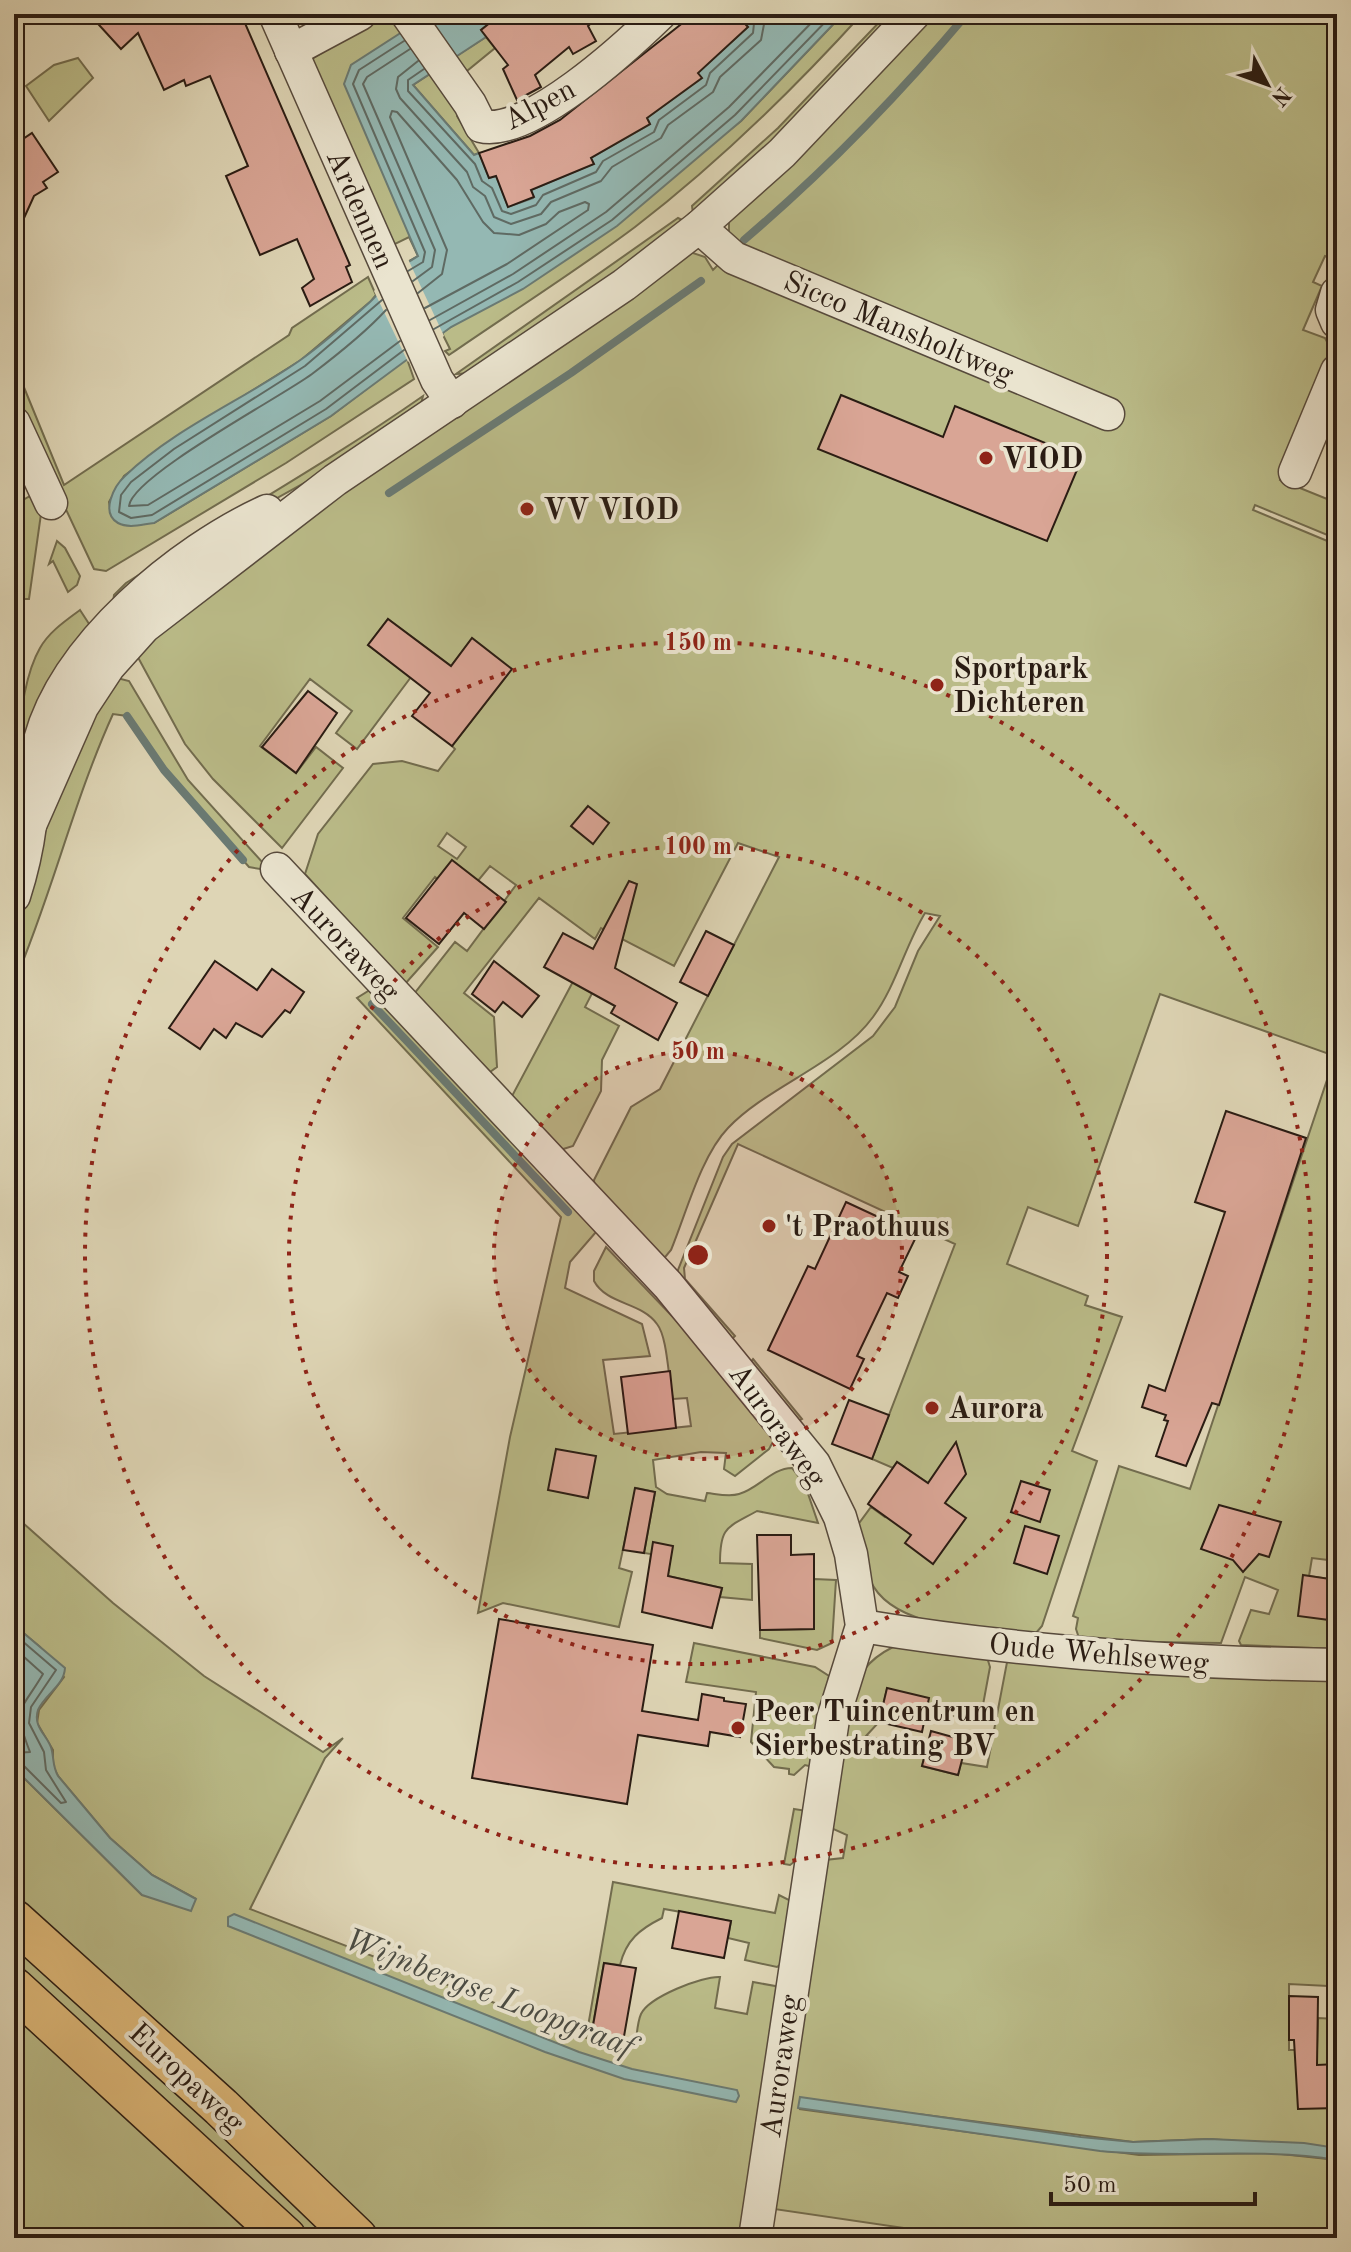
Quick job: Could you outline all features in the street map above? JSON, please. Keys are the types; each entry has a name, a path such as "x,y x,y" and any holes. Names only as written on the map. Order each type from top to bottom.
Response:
{"main road":[{"name":"Europaweg","path":"14,1920 221,2107 357,2238"},
{"name":"Europaweg","path":"14,1988 286,2238"}],"street":[{"name":"Ardennen","path":"275,14 427,360 452,402"},
{"path":"291,51 360,14"},
{"name":"Alpen","path":"409,17 445,67 481,126 494,129 521,119 564,95 630,44 660,14"},
{"path":"14,896 30,825 33,769 41,736 75,670 102,635 152,587 212,543 260,515 335,480 624,285 699,227 782,153 914,14"},
{"name":"Sicco Mansholtweg","path":"699,227 734,258 1108,414"},
{"path":"1337,293 1332,310 1337,322"},
{"path":"1295,472 1337,371"},
{"path":"14,423 51,503"},
{"name":"Auroraweg","path":"277,869 663,1279 814,1464 840,1517 851,1554 862,1626 833,1719 755,2238"},
{"name":"Oude Wehlseweg","path":"862,1626 983,1644 1133,1659 1337,1665"}],"green space":[{"path":"843,14 862,14 781,99 695,178 589,260 449,355 445,351 450,349 442,333 680,169 741,121"},
{"path":"887,14 898,14 778,139 693,214 692,206 778,128"},
{"name":"Sportpark Dichteren","path":"930,14 1337,14 1337,260 1325,256 1313,282 1322,286 1303,330 1325,338 1333,353 1280,480 1337,503 1337,539 1255,505 1253,510 1337,545 1337,1561 1312,1558 1309,1576 1337,1580 1337,1649 1241,1645 1239,1641 1251,1610 1269,1614 1278,1590 1245,1577 1221,1643 1080,1641 1076,1629 1078,1618 1073,1616 1119,1466 1190,1489 1335,1056 1160,994 1078,1226 1028,1207 1007,1264 1088,1296 1085,1305 1122,1317 1072,1451 1097,1461 1042,1626 1036,1633 1028,1634 964,1628 918,1618 898,1609 881,1596 870,1580 857,1526 871,1507 885,1517 897,1499 929,1484 897,1462 893,1468 872,1459 955,1244 738,1144 684,1268 685,1279 735,1336 731,1340 678,1280 678,1270 723,1157 732,1144 873,1036 895,1007 918,951 940,916 925,913 881,1005 859,1034 823,1062 744,1113 718,1140 702,1169 671,1250 661,1262 595,1190 594,1180 631,1107 660,1089 779,857 738,843 674,966 601,928 595,939 539,898 464,993 494,1017 497,1067 490,1072 414,994 455,942 467,951 516,885 490,866 463,899 435,877 403,918 438,947 405,984 305,874 318,834 373,764 402,761 438,771 455,749 452,746 511,670 472,639 451,666 388,619 368,645 411,677 357,749 336,733 352,711 310,679 260,746 296,773 316,747 343,768 282,848 213,779 185,744 134,650 224,573 690,252 705,257 713,270 737,246 729,235 729,220 886,66","holes":["447,833 466,847 457,859 438,846"]},
{"path":"383,16 395,17 408,29 352,65 440,259 409,261 418,256 409,237 391,246 312,59"},
{"path":"486,37 495,48 462,75 450,60"},
{"path":"78,58 93,78 49,121 26,86 54,65"},
{"path":"436,70 462,108 457,116 479,153 474,155 413,85"},
{"path":"678,218 684,221 643,255 471,373 456,374"},
{"path":"368,277 376,295 371,301 301,360 169,443 124,476 109,502 111,514 154,523 331,416 407,359 414,379 286,463 106,571 94,569 14,399 14,363 64,485 289,335 292,328"},
{"path":"423,396 420,408 326,471 241,518 113,603 114,595 126,583"},
{"path":"32,495 41,514 29,599 20,599 14,632 14,505"},
{"path":"57,541 65,548 80,576 77,585 68,592 53,561 49,564"},
{"path":"80,610 95,633 14,836 18,739 32,666 48,637"},
{"path":"117,678 129,681 188,780 264,864 260,869 249,867 164,770 127,716 113,714 14,983 14,941 62,766"},
{"path":"584,961 603,972 585,1007 619,1026 602,1060 601,1091 573,1146 560,1150 512,1096"},
{"path":"373,988 596,1232 570,1262 565,1288 642,1324 650,1356 603,1360 614,1434 691,1426 687,1398 673,1399 666,1349 657,1324 643,1311 607,1295 594,1281 594,1271 606,1247 713,1359 774,1440 769,1449 735,1476 724,1469 726,1453 701,1452 653,1460 656,1487 667,1494 705,1501 707,1493 739,1494 778,1471 792,1468 805,1485 818,1523 757,1511 732,1525 724,1535 720,1563 752,1564 752,1600 720,1597 722,1588 650,1572 651,1554 644,1553 655,1492 636,1488 619,1568 632,1572 619,1627 503,1603 478,1613 510,1437 561,1217 357,998"},
{"path":"753,1359 802,1419 797,1422 750,1363"},
{"path":"14,1515 113,1603 204,1676 323,1752 343,1738 325,1758 250,1909 586,2038 613,1882 775,1913 779,1895 791,1901 781,1964 777,1967 745,1960 749,1943 728,1938 731,1921 664,1909 662,1918 647,1926 630,1942 620,1965 604,1963 591,2036 635,2046 641,2014 646,2007 677,1989 701,1980 720,1977 715,2008 747,2014 753,1982 775,1986 779,1990 741,2238 379,2238 203,2067 14,1898 14,1768 142,1895 196,1899 152,1875 110,1838 53,1766 53,1750 37,1723 39,1710 64,1677 40,1647 14,1625"},
{"path":"814,1579 836,1580 832,1643 817,1650 760,1638 760,1630 814,1629"},
{"path":"694,1643 815,1667 829,1676 813,1767 805,1765 794,1775 789,1774 789,1769 774,1767 751,1742 756,1692 686,1682"},
{"path":"893,1647 986,1654 990,1667 980,1721 927,1710 887,1689 879,1722 866,1736 926,1751 922,1766 958,1775 961,1763 987,1767 1008,1657 1337,1675 1337,1946 1328,1986 1289,1984 1289,2050 1317,2050 1318,2018 1337,2019 1337,2148 1209,2139 1133,2142 918,2114 799,2109 1139,2155 1272,2153 1337,2160 1337,2238 972,2238 774,2209 825,1860 843,1858 847,1835 831,1828 846,1723 864,1670"},
{"path":"794,1809 807,1811 798,1859 790,1865 784,1864"},
{"path":"14,1939 337,2238 307,2238 14,1968"},
{"path":"14,2007 263,2238 14,2238"}],"water":[{"path":"430,14 501,14 481,30 486,37 413,85 474,155 479,153 489,178 496,176 508,207 533,198 531,190 593,164 591,158 650,124 647,118 701,78 697,73 748,27 743,22 750,14 843,14 741,121 617,226 523,289 451,327 331,416 154,523 131,526 118,523 113,519 109,506 113,493 125,476 165,443 308,354 362,310 398,271 418,256 344,84 351,65"},
{"path":"14,1625 65,1668 61,1680 41,1704 37,1716 39,1727 51,1746 58,1776 110,1838 152,1875 196,1899 191,1911 142,1895 14,1768"},
{"path":"234,1914 579,2052 632,2069 737,2090 739,2096 736,2102 624,2079 545,2052 228,1926 228,1917"},
{"path":"800,2097 1133,2142 1209,2139 1304,2143 1337,2148 1337,2160 1278,2154 1100,2151 798,2108"}],"pier":[{"path":"408,259 444,336 408,362 374,291 400,262"}],"building":[{"path":"89,14 241,14 350,265 346,267 352,282 310,306 302,288 314,279 297,239 260,255 226,176 248,166 210,76 186,86 184,80 164,90 138,33 121,49"},
{"path":"501,14 601,14 588,26 596,41 573,54 569,47 535,75 541,87 517,100 503,69 508,65 481,30"},
{"path":"694,14 736,14 748,27 698,73 702,78 647,118 650,124 591,158 594,164 531,190 534,197 508,207 496,176 489,178 479,153 530,136 560,120"},
{"path":"32,133 58,172 43,182 47,188 34,196 14,240 14,145"},
{"path":"841,395 943,437 955,406 1082,458 1047,541 818,449"},
{"path":"388,619 451,666 472,638 512,669 452,746 412,716 430,693 368,645"},
{"path":"308,691 337,713 296,773 262,747"},
{"path":"588,806 609,823 593,844 571,826"},
{"path":"452,860 506,902 484,929 464,913 439,944 406,918"},
{"path":"629,881 637,884 615,968 677,1003 658,1040 611,1013 615,1006 544,967 563,933 593,949"},
{"path":"706,931 734,945 708,996 680,982"},
{"path":"215,961 257,990 272,969 304,992 290,1013 285,1010 262,1037 236,1023 226,1038 214,1029 200,1049 169,1028"},
{"path":"494,961 539,996 522,1017 503,1002 495,1012 472,994"},
{"path":"1226,1111 1306,1138 1219,1405 1212,1403 1186,1466 1156,1456 1168,1421 1164,1420 1166,1415 1142,1407 1149,1385 1165,1391 1225,1212 1195,1202"},
{"path":"846,1202 917,1235 899,1272 908,1276 898,1298 887,1293 857,1356 864,1359 850,1389 768,1350 808,1266 815,1269"},
{"path":"670,1371 676,1428 628,1434 621,1377"},
{"path":"849,1400 889,1415 872,1459 832,1444"},
{"path":"956,1442 966,1474 945,1503 966,1518 933,1564 905,1543 911,1535 868,1504 897,1462 928,1483"},
{"path":"556,1449 596,1456 588,1498 548,1490"},
{"path":"1021,1481 1050,1490 1040,1522 1011,1512"},
{"path":"635,1488 655,1492 644,1553 623,1550"},
{"path":"1219,1505 1281,1522 1269,1557 1259,1554 1243,1572 1233,1560 1201,1549"},
{"path":"1025,1526 1059,1536 1047,1574 1014,1563"},
{"path":"757,1535 791,1535 791,1555 814,1554 814,1629 760,1630"},
{"path":"653,1542 673,1546 668,1576 722,1588 712,1628 642,1612"},
{"path":"1303,1575 1337,1580 1337,1621 1298,1616"},
{"path":"499,1619 653,1645 642,1711 698,1720 702,1694 724,1698 724,1701 746,1704 740,1737 710,1732 708,1746 638,1735 627,1804 472,1778"},
{"path":"887,1688 929,1698 922,1732 879,1722"},
{"path":"931,1731 967,1741 958,1775 922,1766"},
{"path":"679,1911 731,1921 724,1958 672,1948"},
{"path":"604,1963 636,1968 623,2042 591,2037"},
{"path":"1289,1996 1318,1997 1317,2065 1337,2064 1337,2108 1298,2109 1294,2040 1289,2040"}],"waterway":[{"path":"744,240 860,132 967,14"},
{"path":"389,493 571,373 701,281"},
{"path":"127,716 164,770 243,860"},
{"path":"372,1004 568,1212"}],"place":[{"name":"VIOD","path":"986,458"},
{"name":"VV VIOD","path":"527,509"},
{"name":"Sportpark Dichteren","path":"937,685"},
{"name":"'t Praothuus","path":"769,1226"},
{"name":"Aurora","path":"932,1408"},
{"name":"Peer Tuincentrum en Sierbestrating BV","path":"738,1728"}],"water label":[{"name":"Wijnbergse Loopgraaf","path":"490,1992"}]}
